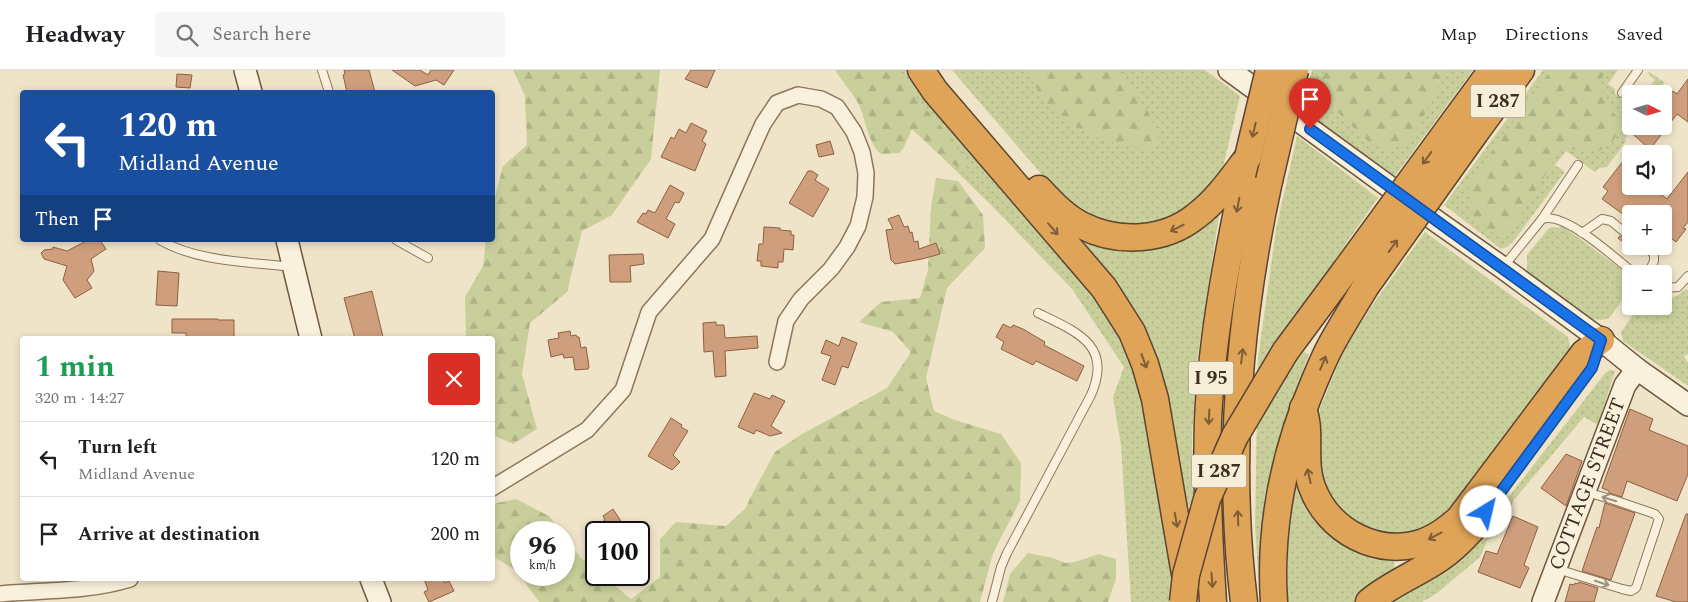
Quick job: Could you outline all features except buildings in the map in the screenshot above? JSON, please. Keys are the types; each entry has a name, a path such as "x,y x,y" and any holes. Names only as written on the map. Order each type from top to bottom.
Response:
{"highway":[{"path":"921,70 935,92 1104,288 1132,332 1145,364 1155,399 1190,602"},
{"path":"940,70 956,92 1051,202 1068,217 1096,232 1124,237 1139,237 1161,234 1182,226 1216,198 1248,157"},
{"name":"I 95","path":"1213,602 1207,515 1212,374 1223,286 1248,157 1268,70"},
{"name":"I 95","path":"1244,602 1237,466 1240,368 1254,259 1269,181 1295,70"},
{"name":"I 287","path":"1274,602 1273,557 1278,507 1291,444 1303,408 1330,346 1466,126 1492,70"},
{"name":"I 287","path":"1183,602 1186,575 1207,498 1238,430 1285,352 1345,271 1466,126 1521,70"},
{"path":"1303,408 1307,430 1306,464 1308,476 1317,500 1324,511 1345,531 1372,544 1411,545 1424,542 1448,529 1459,519 1584,353 1601,340"},
{"path":"1369,602 1384,591 1439,559 1473,528 1592,368 1601,340"}],"street":[{"path":"245,70 250,90"},
{"path":"1229,70 1503,268 1688,405"},
{"path":"495,486 587,430 623,390 649,312 712,239 763,124 777,103 798,95 820,100 837,107 854,132 862,152 866,173 865,198 858,226 847,247 831,269 801,300 786,321 777,362"},
{"path":"288,242 310,336"},
{"name":"COTTAGE STREET","path":"1543,602 1625,385 1637,369"},
{"path":"0,594 39,590 86,589 121,581"},
{"path":"372,581 380,602"}],"lane":[{"path":"322,70 328,90"},
{"path":"1628,85 1638,70"},
{"path":"1503,268 1542,219 1578,165"},
{"path":"1542,219 1548,217 1555,218 1576,227 1623,265"},
{"path":"1582,233 1602,219 1611,221 1622,230"},
{"path":"163,242 192,254 294,268"},
{"path":"400,242 428,258"},
{"path":"1672,287 1678,287 1688,276"},
{"path":"992,602 1001,567 1007,553 1091,396 1097,380 1096,356 1088,341 1070,328 1038,313"},
{"path":"1555,568 1622,589 1631,591 1636,588 1659,519 1655,514 1584,492"}],"green space":[{"path":"513,70 660,70 651,159 612,215 582,231 567,292 530,323 522,374 537,429 513,444 495,436 495,336 466,336 465,297 483,266 486,242 495,242 495,197 503,166 527,145 525,96"},
{"path":"835,70 899,70 923,106 953,140 970,173 946,161 912,129 903,149 899,153 881,154 870,137 858,103"},
{"path":"882,70 912,70 1094,290 1126,344 1140,382 1175,569 1170,602 1131,602 1121,446 1113,397 1124,367 1072,289 992,206 912,128"},
{"path":"952,70 1205,70 1240,96 1223,167 1206,193 1162,225 1098,224 1067,204"},
{"path":"1029,70 1116,70 1149,113 1159,141 1148,150 1122,145 1099,138 1070,123 1040,97"},
{"path":"1312,70 1473,70 1395,176 1302,111"},
{"path":"1325,70 1446,70 1411,142 1389,150 1370,143 1329,104 1319,85"},
{"path":"1543,70 1618,70 1608,84 1615,89 1615,94 1622,99 1622,135 1628,135 1625,139 1626,141 1607,167 1599,168 1595,172 1566,151 1555,165 1564,173 1513,242 1507,247 1501,249 1444,205"},
{"path":"1551,70 1607,70 1600,81 1606,104 1619,119 1620,130 1612,142 1599,151 1566,149 1557,155 1511,232 1496,235 1473,217 1472,200 1467,186"},
{"path":"1648,71 1664,82 1662,85 1651,85 1655,80 1649,75"},
{"path":"1297,136 1378,198 1294,323 1288,371 1304,352 1309,354 1292,399 1274,459 1268,491 1266,523 1267,602 1260,602 1255,526 1258,358 1276,229"},
{"path":"936,178 958,181 983,215 985,248 947,288 926,378 934,411 955,420 1001,434 1021,463 1020,501 993,553 980,602 539,602 528,586 575,586 575,550 585,561 585,586 615,586 631,599 660,577 660,539 676,522 726,526 746,508 775,452 802,434 887,388 911,352 893,332 859,322 881,302 920,298 928,270 931,207"},
{"path":"1221,202 1197,361 1192,436 1193,505 1181,506 1158,374 1050,210 1117,246"},
{"path":"1561,225 1622,270 1622,300 1609,318 1603,320 1591,319 1527,272 1527,255 1549,228 1559,228"},
{"path":"1425,232 1568,337 1571,350 1456,507 1420,531 1385,536 1356,527 1333,508 1314,454 1320,408 1344,350 1371,307"},
{"path":"1686,289 1688,290 1688,354 1684,356 1688,363 1688,386 1623,341 1621,332 1633,315 1672,315 1672,297"},
{"path":"1610,370 1615,371 1598,425 1584,417 1513,501 1502,530 1487,541 1480,557 1436,594 1422,602 1385,602 1486,526 1606,372"},
{"path":"1293,478 1297,478 1314,515 1329,534 1351,550 1394,560 1395,574 1361,602 1288,602 1288,533"},
{"path":"516,499 549,516 553,521 510,521 510,567 495,557 495,503"},
{"path":"1028,553 1053,558 1065,563 1075,562 1099,554 1116,559 1116,579 1108,602 1003,602 1010,574"}],"route":[{"path":"1310,129 1601,340 1592,368 1486,512"}]}
